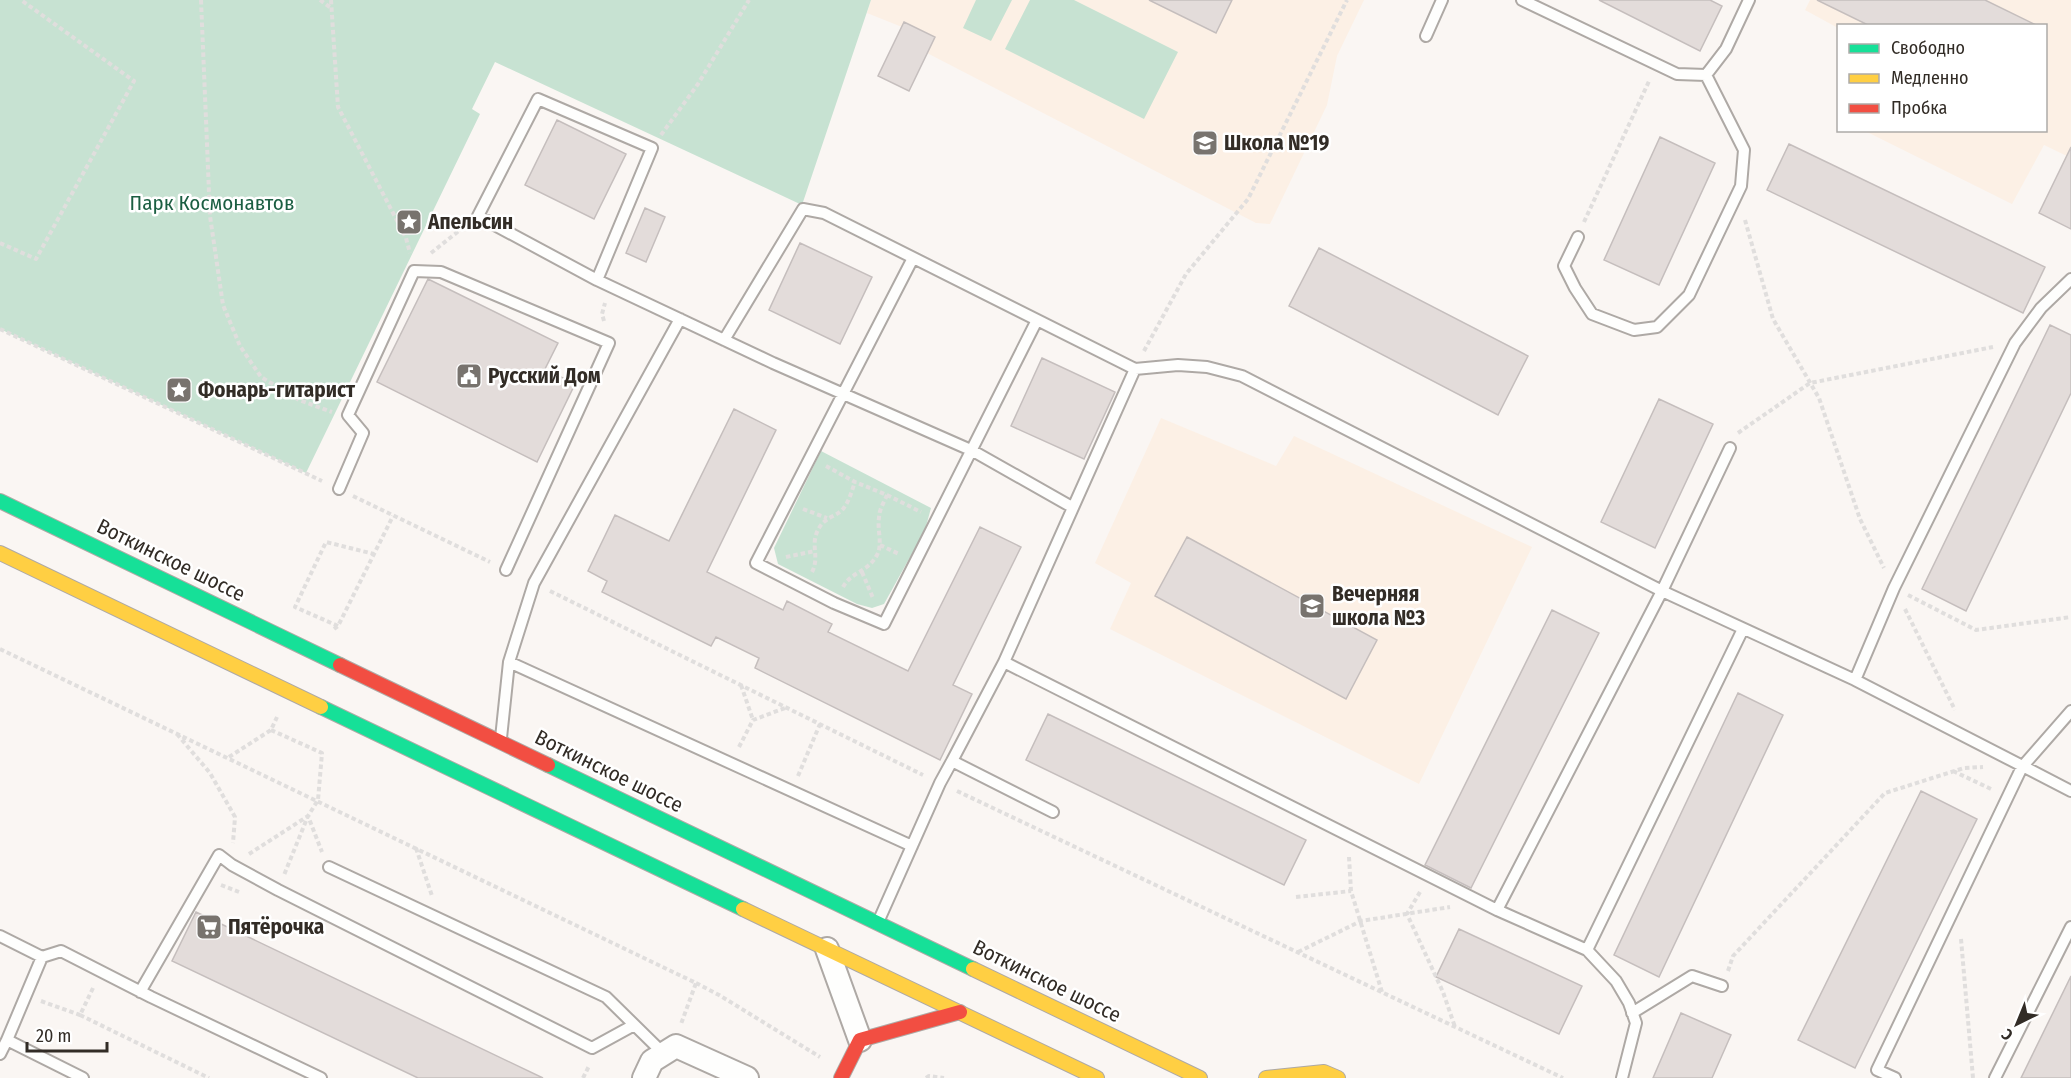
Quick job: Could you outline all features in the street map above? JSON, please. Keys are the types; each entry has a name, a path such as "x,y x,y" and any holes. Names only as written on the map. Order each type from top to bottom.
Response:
{"main road":[{"name":"Воткинское шоссе","path":"0,501 1200,1078"},
{"path":"0,552 1097,1078"},
{"path":"842,1074 860,1040 960,1012"},
{"path":"1266,1078 1324,1072 1338,1078"}],"street":[{"path":"827,949 860,1040"},
{"path":"644,1078 652,1061 670,1050 747,1078"}],"lane":[{"path":"1426,36 1442,0"},
{"path":"1522,0 1677,74 1706,75"},
{"path":"1706,75 1726,49 1749,0"},
{"path":"1578,237 1564,266 1592,314 1634,330 1657,327 1689,295 1740,186 1744,150 1706,75"},
{"path":"597,280 652,148 538,99 478,216 597,280 680,320 973,451 1072,507"},
{"path":"724,340 803,209 824,213 1135,369 1178,365 1207,367 1242,376 1662,591 1855,680 2071,791"},
{"path":"913,258 756,563 834,603 884,624 1037,320"},
{"path":"339,489 363,433 348,415 414,272 441,272 584,330 609,343 506,570"},
{"path":"1855,680 1894,588 2015,343 2041,308 2071,279"},
{"path":"500,742 509,662 534,583 680,320"},
{"path":"878,923 940,783 1004,662 1135,369"},
{"path":"1497,910 1662,591 1730,448"},
{"path":"1587,950 1743,629"},
{"path":"509,662 912,846"},
{"path":"1004,662 1482,903 1587,950 1616,981 1629,1003 1636,1023 1622,1078"},
{"path":"1895,1078 1877,1070 2022,767 2071,711"},
{"path":"952,761 1053,812"},
{"path":"140,992 219,855 232,865 278,890 592,1048 634,1025"},
{"path":"328,867 606,997 634,1025 670,1050"},
{"path":"1995,1078 2071,927"},
{"path":"0,936 42,957 61,951 140,992 321,1078"},
{"path":"0,1054 42,957"},
{"path":"1632,1013 1692,976 1722,986"},
{"path":"7,1040 83,1078"}],"path":[{"path":"0,243 36,259 134,81 21,0"},
{"path":"201,0 210,216 223,305 240,346 261,377 299,400 348,415"},
{"path":"320,0 331,8"},
{"path":"331,0 338,107 406,238 414,272"},
{"path":"652,148 698,84 750,0"},
{"path":"1135,369 1186,274 1248,199 1347,0"},
{"path":"1578,237 1657,64"},
{"path":"1737,193 1773,319 1819,398 1860,519 1970,739"},
{"path":"414,272 430,254 478,216"},
{"path":"609,343 602,314 610,286"},
{"path":"0,329 506,570"},
{"path":"1730,448 1739,432 1810,383 2015,343"},
{"path":"810,457 855,482 937,520"},
{"path":"804,588 817,563 814,539 817,530 828,518 843,510 855,482"},
{"path":"834,603 849,577 865,570 877,555 880,545 879,515 887,495"},
{"path":"786,504 828,518"},
{"path":"338,626 295,607 326,542 374,554"},
{"path":"534,583 940,783 1563,1078"},
{"path":"1894,588 1976,630 2071,617"},
{"path":"0,649 696,983 719,995 842,1074"},
{"path":"741,685 753,720"},
{"path":"731,763 753,720 786,707"},
{"path":"791,790 820,724"},
{"path":"271,730 322,753 318,800 308,816 278,890"},
{"path":"176,732 210,773 235,818 232,865 222,885"},
{"path":"1722,986 1733,956 1885,793 1964,768 2022,767"},
{"path":"1953,771 2008,797"},
{"path":"232,865 308,816"},
{"path":"308,816 328,867"},
{"path":"1348,835 1351,891 1382,993"},
{"path":"416,848 439,919"},
{"path":"1407,914 1429,876"},
{"path":"215,884 242,893"},
{"path":"1296,897 1351,891"},
{"path":"1958,902 1973,1078"},
{"path":"1297,952 1361,921 1482,903"},
{"path":"1407,914 1443,992 1455,1027"},
{"path":"670,1050 696,983"},
{"path":"80,1015 95,984"},
{"path":"26,995 80,1015 208,1078"},
{"path":"583,1078 591,1062"},
{"path":"926,1078 929,1076 944,1078"}],"shaded area":[{"name":"Школа №19","path":"871,0 1364,0 1337,56 1327,105 1270,224 1256,223 927,53 935,37 904,22 902,27 867,13"},
{"path":"1810,0 2071,0 2071,158 2044,145 2012,204 1867,132 2047,132 2047,24 1837,24 1837,27 1805,10"},
{"name":"Вечерняя школа №3","path":"1161,418 1276,466 1294,436 1532,547 1419,784 1110,629 1131,583 1095,563"}],"green space":[{"name":"Парк Космонавтов","path":"0,0 871,0 802,205 495,62 472,109 480,114 306,473 0,329"},
{"path":"976,0 1012,0 991,41 963,28"},
{"path":"1030,0 1074,0 1178,52 1144,119 1005,49"},
{"path":"821,451 931,508 925,530 884,604 872,608 857,604 778,564 774,548"}],"building":[{"path":"1149,0 1232,0 1216,33"},
{"path":"1599,0 1710,0 1722,6 1700,51"},
{"path":"1817,0 1985,0 2034,24 1866,24"},
{"path":"904,22 935,37 909,91 878,76"},
{"path":"557,120 626,154 594,219 525,185"},
{"path":"1660,137 1715,163 1659,285 1604,260"},
{"path":"1789,144 2045,267 2023,313 1767,190"},
{"path":"2071,147 2071,229 2039,213"},
{"path":"645,208 665,217 646,262 626,253"},
{"path":"800,243 872,277 840,344 769,310"},
{"path":"1319,248 1528,356 1498,415 1289,306"},
{"name":"Русский Дом","path":"428,279 558,343 545,369 575,384 537,462 377,382"},
{"path":"2050,325 2071,335 2071,393 1966,611 1922,589"},
{"path":"1042,358 1115,392 1084,459 1011,426"},
{"path":"1659,399 1713,424 1655,548 1601,522"},
{"path":"734,409 776,430 707,572 783,610 787,601 832,624 828,632 908,671 980,527 1021,547 953,685 972,694 940,760 755,668 759,658 716,637 711,646 602,592 607,581 588,571 615,515 669,541"},
{"path":"1187,537 1377,640 1346,699 1155,596"},
{"path":"1552,610 1599,633 1471,888 1425,865"},
{"path":"1738,693 1783,715 1659,977 1614,955"},
{"path":"1048,714 1306,840 1284,885 1026,760"},
{"path":"1921,791 1977,819 1855,1068 1798,1040"},
{"path":"196,912 543,1078 418,1078 172,961"},
{"path":"1459,929 1582,986 1559,1034 1436,977"},
{"path":"2071,976 2071,1078 2021,1078"},
{"path":"1681,1013 1731,1035 1712,1078 1653,1078"}],"traffic: fast":[{"path":"0,501 340,665"},
{"path":"321,707 743,909"},
{"path":"548,765 973,969"}],"traffic: slow":[{"path":"0,553 321,707"},
{"path":"743,909 1097,1078"},
{"path":"973,969 1200,1078"},
{"path":"1266,1078 1324,1072 1338,1078"}],"traffic: jam":[{"path":"340,665 548,765"},
{"path":"841,1078 860,1040 960,1012"}],"place":[{"name":"Школа №19","path":"1205,143"},
{"name":"Апельсин","path":"409,222"},
{"name":"Русский Дом","path":"469,376"},
{"name":"Фонарь-гитарист","path":"179,390"},
{"name":"Вечерняя школа №3","path":"1312,606"},
{"name":"Пятёрочка","path":"209,927"}]}
